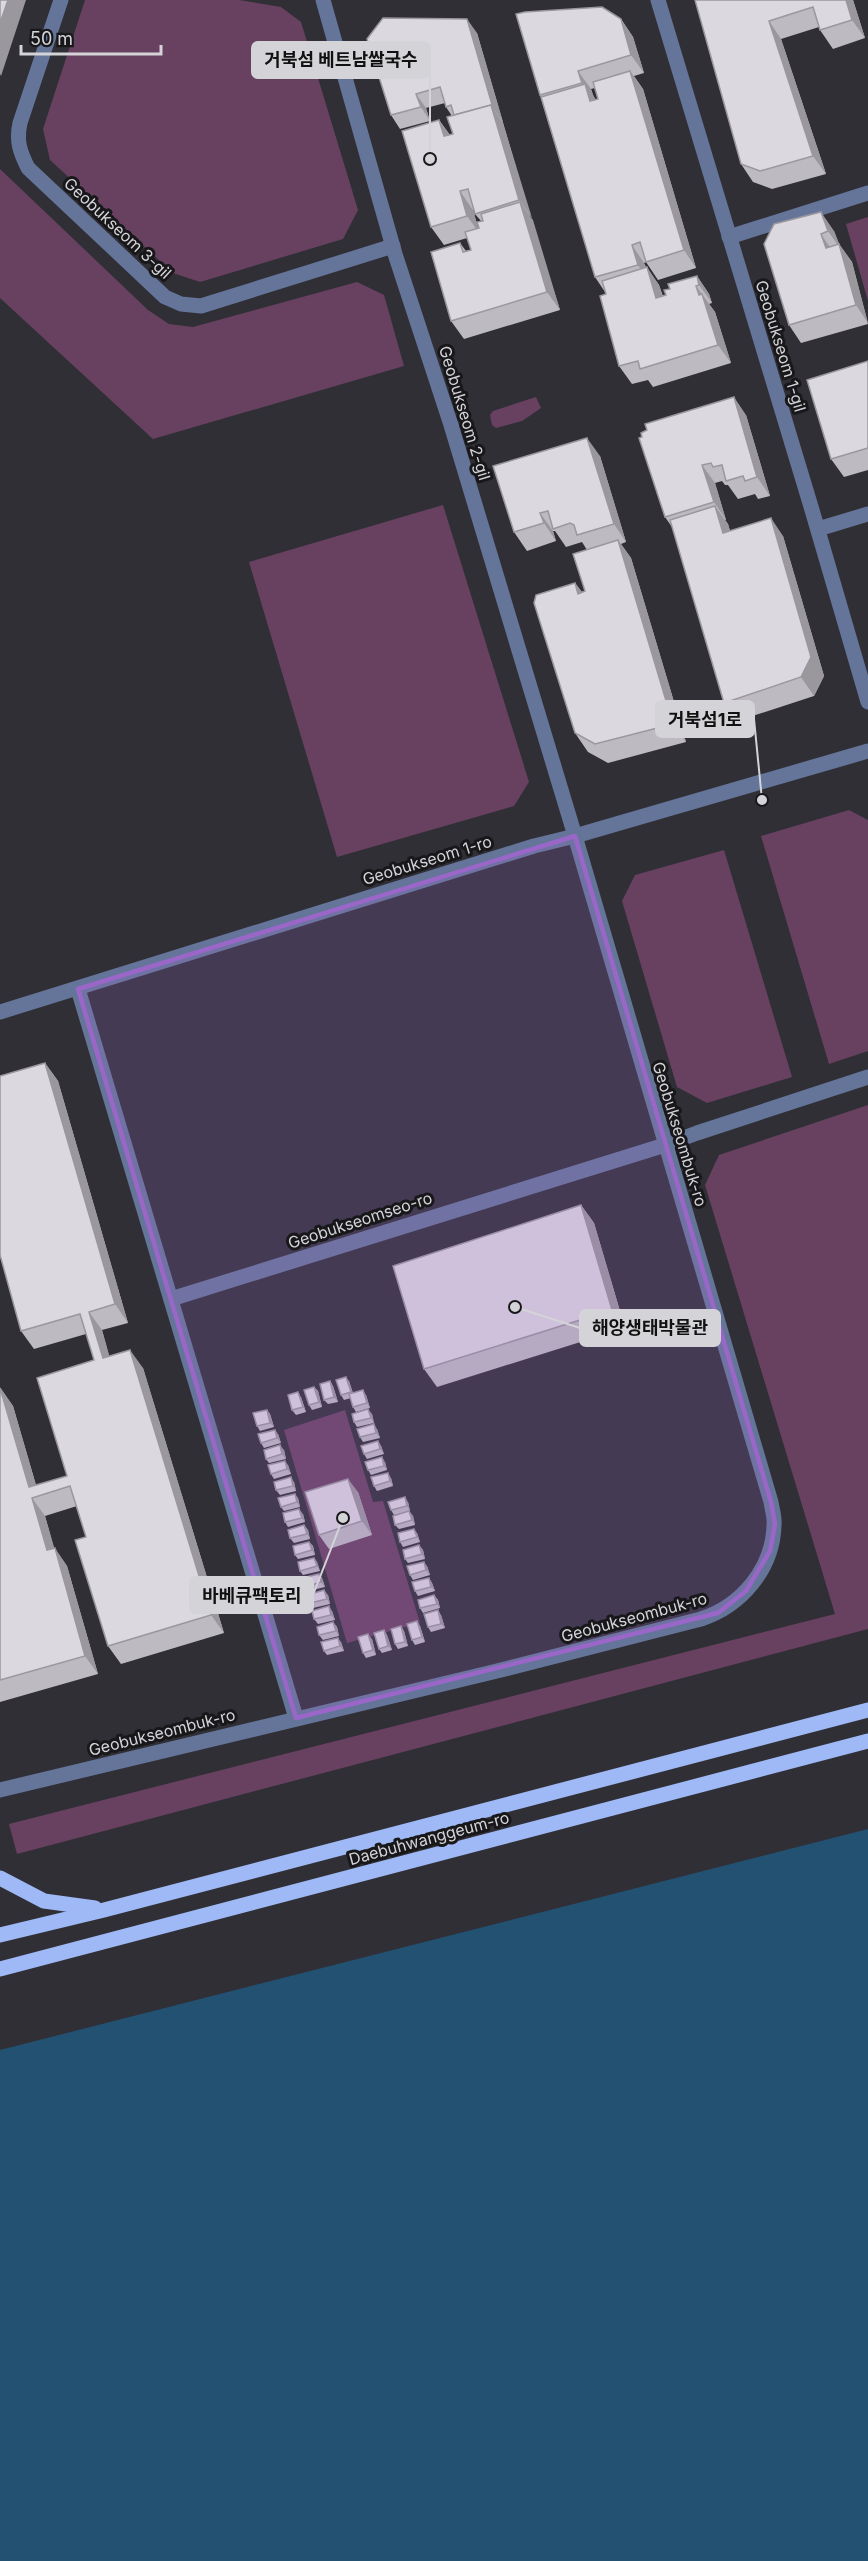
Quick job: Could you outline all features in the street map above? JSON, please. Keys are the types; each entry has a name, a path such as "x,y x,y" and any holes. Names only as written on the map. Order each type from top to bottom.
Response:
{"main road":[{"name":"Daebuhwanggeum-ro","path":"0,1935 104,1910 868,1710"},
{"name":"Daebuhwanggeum-ro","path":"0,1969 868,1741"},
{"path":"0,1878 44,1901 104,1910"}],"street":[{"name":"Geobukseom 3-gil","path":"61,0 20,123 17,137 19,151 28,168 165,297 181,304 201,306 393,246"},
{"name":"Geobukseom 2-gil","path":"323,0 393,246 451,425 575,836"},
{"name":"Geobukseom 1-gil","path":"658,0 868,702"},
{"path":"729,237 868,193"},
{"path":"818,529 868,514"},
{"name":"Geobukseom 1-ro","path":"0,1012 534,846 868,751"},
{"name":"Geobukseombuk-ro","path":"0,1790 701,1619 733,1604 757,1576 770,1551 775,1524 771,1502 575,836"},
{"path":"78,989 296,1718"},
{"name":"Geobukseomseo-ro","path":"171,1299 665,1145 697,1132 868,1077"}],"highlighted area":[{"path":"575,836 771,1502 775,1524 770,1551 746,1591 718,1613 701,1619 296,1718 78,989"}],"shaded area":[{"path":"85,0 239,0 281,7 301,22 358,210 343,239 200,282 173,273 50,160 43,129"},
{"path":"0,169 148,310 169,324 193,327 357,282 384,295 404,366 153,439 0,298"},
{"path":"868,217 868,301 846,224"},
{"path":"536,397 541,408 522,421 496,428 492,425 490,415 493,411"},
{"path":"443,505 529,782 514,806 337,857 249,562"},
{"path":"849,810 868,820 868,1051 829,1064 761,836"},
{"path":"724,850 792,1077 707,1103 677,1087 622,901 635,875"},
{"path":"868,1105 868,1629 17,1854 9,1824 835,1614 705,1185 719,1155"},
{"path":"345,1410 373,1502 383,1501 420,1623 347,1643 284,1430"}],"water":[{"path":"868,1829 868,2561 0,2561 0,2050"}],"building":[{"path":"0,0 8,0 0,23"},
{"path":"695,0 846,0 852,20 820,30 813,7 769,21 813,156 760,171 741,164"},
{"path":"602,7 621,19 631,55 578,71 582,83 540,95 516,14"},
{"path":"383,18 467,19 493,108 491,105 454,115 451,105 446,107 440,87 416,94 421,107 391,115 367,39"},
{"path":"630,71 684,250 646,262 640,242 632,245 638,265 595,277 541,97 585,84 590,101 598,99 593,82"},
{"path":"491,105 519,200 475,214 468,189 460,191 467,216 431,227 402,131 439,120 444,136 453,134 447,117"},
{"path":"520,202 547,292 451,321 431,252 460,243 463,252 471,250 465,232 479,228 477,222 483,221 481,214"},
{"path":"821,212 828,231 821,234 826,248 839,244 856,305 789,325 764,244 774,224"},
{"path":"647,267 656,298 666,295 664,290 670,289 668,284 697,276 699,285 696,286 699,295 702,294 718,345 640,369 638,361 619,366 600,296 606,294 602,281"},
{"path":"868,361 868,448 831,459 807,380"},
{"path":"734,397 757,477 745,481 743,476 726,481 722,465 713,467 711,463 702,465 714,502 665,517 639,438 642,437 641,433 647,430 645,424"},
{"path":"587,438 614,524 577,535 574,525 570,523 553,529 548,511 540,513 544,523 514,532 493,466"},
{"path":"715,506 723,533 771,518 811,657 801,677 724,703 670,520"},
{"path":"618,540 673,724 595,744 575,733 534,603 536,595 575,583 578,594 585,591 573,554"},
{"path":"45,1063 115,1304 89,1312 103,1358 130,1350 211,1615 108,1646 75,1540 86,1537 70,1486 32,1498 47,1550 55,1548 85,1656 0,1680 0,1388 29,1487 67,1476 37,1378 94,1360 80,1314 21,1331 0,1255 0,1076"},
{"path":"581,1205 612,1310 424,1369 393,1266"},
{"path":"346,1377 351,1392 341,1395 336,1380"},
{"path":"330,1381 334,1397 324,1400 320,1384"},
{"path":"314,1387 319,1402 309,1405 304,1390"},
{"path":"363,1390 367,1403 353,1407 349,1394"},
{"path":"298,1392 303,1407 292,1410 288,1395"},
{"path":"368,1409 371,1418 354,1422 352,1414"},
{"path":"267,1410 270,1423 257,1426 253,1413"},
{"path":"374,1424 376,1433 360,1437 357,1429"},
{"path":"275,1430 277,1438 261,1443 258,1434"},
{"path":"378,1441 380,1449 364,1454 361,1446"},
{"path":"280,1445 282,1454 266,1459 264,1450"},
{"path":"382,1457 384,1466 368,1470 365,1462"},
{"path":"285,1461 287,1469 271,1474 268,1465"},
{"path":"388,1473 390,1481 374,1486 371,1477"},
{"path":"291,1477 293,1486 276,1490 274,1482"},
{"path":"348,1479 362,1521 319,1535 305,1492"},
{"path":"295,1494 297,1502 281,1507 278,1498"},
{"path":"405,1497 407,1506 391,1510 388,1502"},
{"path":"299,1509 302,1518 285,1522 283,1513"},
{"path":"409,1511 412,1520 395,1525 393,1516"},
{"path":"304,1525 307,1534 290,1538 288,1530"},
{"path":"414,1529 417,1537 400,1542 398,1533"},
{"path":"309,1542 312,1550 295,1555 293,1546"},
{"path":"419,1545 422,1554 405,1559 403,1550"},
{"path":"314,1558 317,1566 300,1571 298,1562"},
{"path":"424,1562 426,1570 410,1575 407,1566"},
{"path":"319,1574 321,1582 305,1587 302,1578"},
{"path":"429,1578 431,1587 415,1591 412,1582"},
{"path":"324,1590 327,1599 310,1603 308,1595"},
{"path":"434,1595 437,1604 420,1608 418,1600"},
{"path":"329,1606 331,1615 314,1619 312,1611"},
{"path":"438,1610 441,1624 428,1627 424,1614"},
{"path":"417,1621 422,1637 412,1640 407,1624"},
{"path":"333,1622 336,1631 319,1635 317,1627"},
{"path":"401,1626 405,1642 395,1644 391,1629"},
{"path":"384,1630 388,1646 379,1649 374,1633"},
{"path":"368,1634 373,1650 363,1653 358,1637"},
{"path":"338,1638 340,1646 324,1651 321,1642"}],"place":[{"name":"거북섬 베트남쌀국수","path":"430,159"},
{"name":"거북섬1로","path":"762,800"},
{"name":"해양생태박물관","path":"515,1307"},
{"name":"바베큐팩토리","path":"343,1518"}]}
